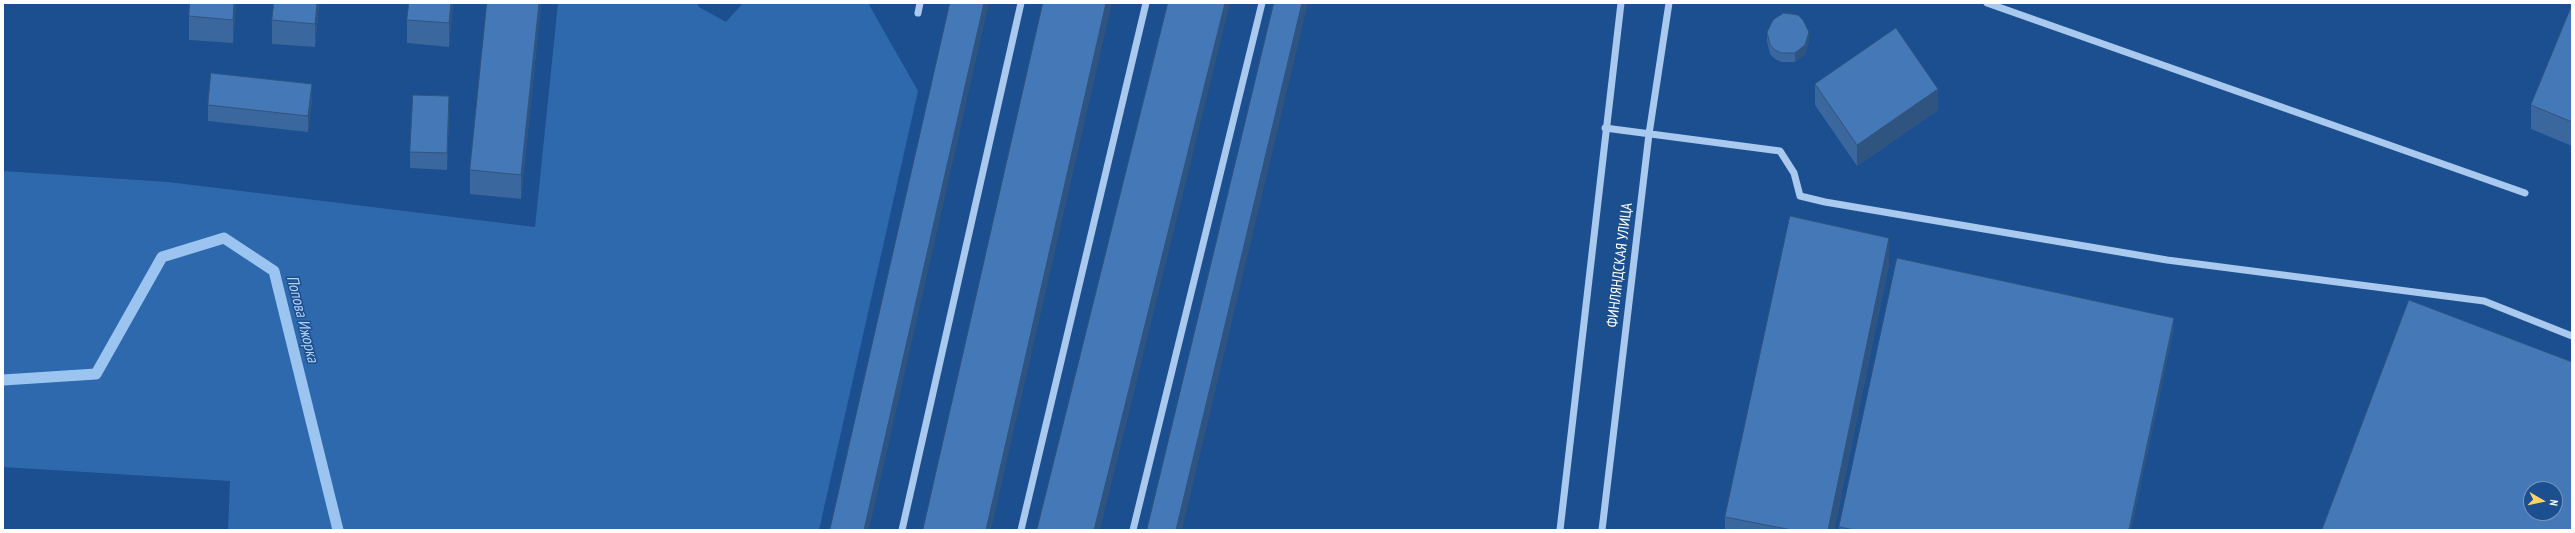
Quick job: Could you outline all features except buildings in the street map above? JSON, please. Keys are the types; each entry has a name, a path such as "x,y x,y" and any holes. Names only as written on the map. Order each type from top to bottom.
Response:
{"street":[{"path":"918,13 920,3"},
{"path":"902,530 1021,3"},
{"path":"1021,530 1146,3"},
{"path":"1133,530 1262,3"},
{"name":"ФИНЛЯНДСКАЯ УЛИЦА","path":"1560,530 1605,128 1621,3"},
{"name":"ФИНЛЯНДСКАЯ УЛИЦА","path":"1602,530 1649,134 1669,3"},
{"path":"1987,3 2524,193"},
{"path":"1605,128 1780,151 1794,173 1800,196 1825,202 2167,260 2484,301 2572,336"}],"shaded area":[{"path":"558,3 697,3 699,7 726,22 743,3 868,3 918,91 819,530 228,530 230,481 3,467 3,171 168,182 535,227"}],"waterway":[{"name":"Попова Ижорка","path":"3,380 96,374 162,257 224,238 274,271 338,530"}]}
